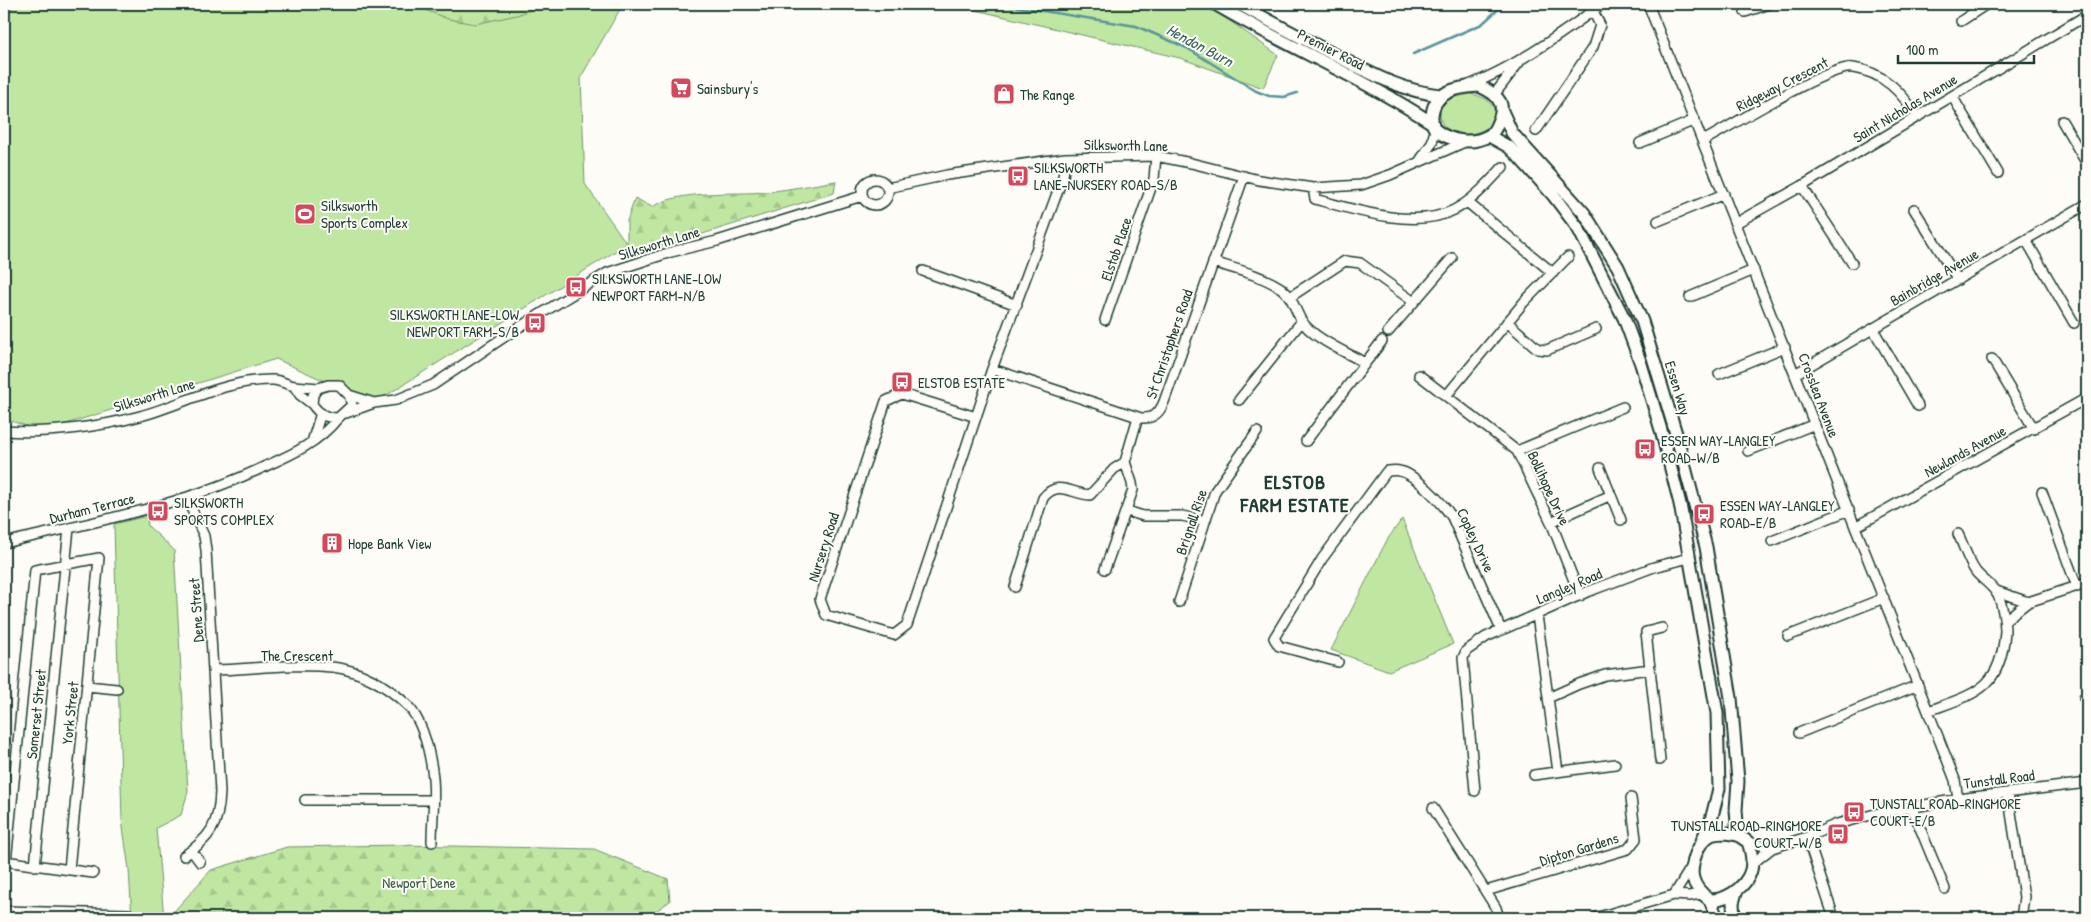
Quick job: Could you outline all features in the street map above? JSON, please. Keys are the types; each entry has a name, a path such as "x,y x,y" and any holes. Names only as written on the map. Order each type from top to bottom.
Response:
{"main road":[{"name":"Premier Road","path":"1215,4 1402,104 1446,137 1467,141 1489,136"},
{"name":"Premier Road","path":"1239,4 1367,71 1408,89 1423,94 1441,95 1452,89 1480,86 1494,95"},
{"path":"1433,126 1432,112 1441,95"},
{"path":"1489,136 1496,128 1502,111 1500,102 1494,95"},
{"name":"Essen Way","path":"1502,111 1512,134 1584,213 1618,267 1642,321 1677,437 1706,547 1731,698 1738,781 1736,810 1738,835"},
{"name":"Essen Way","path":"1489,136 1509,147 1553,194 1578,228 1624,318 1641,364 1661,430 1680,504 1717,713 1719,789 1711,820 1702,841"},
{"path":"1717,918 1706,897 1692,877 1692,866 1702,841 1712,834 1727,833 1738,835 1748,842 1753,863"},
{"name":"Tunstall Road","path":"1736,892 1748,876 1753,863"},
{"path":"1706,897 1728,897 1736,892"},
{"path":"1734,918 1736,892"}],"street":[{"path":"1464,87 1489,77 1524,57 1602,4"},
{"name":"Crosslea Avenue","path":"1648,4 1918,685 1955,780 1958,799"},
{"path":"1745,12 1769,4"},
{"path":"1961,21 1988,4"},
{"path":"1536,132 1593,47 1600,25 1593,11"},
{"name":"Saint Nicholas Avenue","path":"1736,223 1802,186 2087,16"},
{"path":"1494,95 1524,57"},
{"name":"Ridgeway Crescent","path":"1703,141 1826,74 1852,67 1881,77 1902,94 1918,117"},
{"path":"1952,96 1998,173"},
{"path":"1640,142 1694,120"},
{"path":"2062,121 2087,164"},
{"path":"1419,162 1432,143 1433,126"},
{"name":"Silksworth Lane","path":"342,415 374,403 396,400 433,385 513,330 608,273 671,252 717,241 862,196 864,184 871,180 878,180 887,188 947,175 1064,158 1156,156 1191,162 1244,176 1312,188 1361,184 1390,175 1467,141"},
{"name":"Elstob Place","path":"1106,320 1154,178 1156,156"},
{"name":"Nursery Road","path":"976,417 902,394 886,401 820,598 826,615 894,635 907,625 992,369 1018,305 1063,177 1064,158"},
{"path":"1312,188 1315,199 1361,213 1423,220 1436,218 1467,202 1503,166"},
{"name":"St Christophers Road","path":"992,369 1138,417 1154,416 1163,405 1244,176"},
{"path":"1802,186 1852,263"},
{"path":"862,196 866,202 878,205 887,196 887,188"},
{"path":"1658,221 1724,194"},
{"path":"1467,202 1553,273"},
{"name":"Bainbridge Avenue","path":"1795,374 2087,204"},
{"path":"1914,209 1958,280"},
{"path":"2026,240 2074,323"},
{"path":"1446,396 1507,322 1568,257"},
{"path":"1388,332 1452,258"},
{"path":"1290,297 1345,261 1360,263 1414,302"},
{"path":"1213,262 1252,274 1280,288 1290,297 1302,321 1318,336 1365,363"},
{"path":"1690,297 1754,270"},
{"path":"923,271 1018,305"},
{"path":"1239,400 1302,321"},
{"path":"1507,322 1538,350 1547,350 1596,329"},
{"path":"1873,329 1918,406"},
{"path":"1306,441 1382,341"},
{"path":"1719,374 1785,347"},
{"path":"1992,359 2034,428"},
{"name":"Bollihope Drive","path":"1419,375 1517,451 1551,522 1580,596"},
{"name":"Silksworth Lane","path":"4,431 19,432 80,426 132,417 243,382 275,380 294,386 318,388 328,385 339,385 349,395 374,403"},
{"path":"294,386 300,395 321,414 328,418 342,415"},
{"path":"312,404 313,395 318,388"},
{"path":"187,499 248,475 298,452 328,430 352,405 349,395"},
{"name":"Newlands Avenue","path":"1855,527 2087,398"},
{"path":"1517,451 1622,407"},
{"path":"312,442 321,414"},
{"path":"1015,587 1044,498 1048,492 1055,488 1063,488 1090,495 1095,491 1114,469 1124,462 1138,417"},
{"path":"1748,451 1815,424"},
{"name":"Silksworth Lane","path":"4,439 19,432"},
{"name":"Brignall Rise","path":"1179,602 1216,491 1257,432"},
{"path":"1105,569 1133,490 1124,462"},
{"path":"1600,468 1621,520"},
{"name":"Copley Drive","path":"1338,662 1279,646 1274,638 1322,559 1387,471 1401,471 1429,489 1443,504 1452,517 1501,630"},
{"path":"2042,492 2077,587"},
{"path":"1551,522 1611,495"},
{"name":"Durham Terrace","path":"4,543 187,499"},
{"name":"Dene Street","path":"187,499 204,536 214,670 220,807 217,820 209,836 188,854 200,862"},
{"path":"1127,510 1144,516 1182,516 1205,521"},
{"path":"1772,541 1849,510"},
{"name":"Somerset Street","path":"35,866 69,528"},
{"path":"1958,534 1975,571 1996,591 2028,602"},
{"name":"Somerset Street","path":"5,861 35,570 99,558"},
{"name":"York Street","path":"69,870 99,558"},
{"name":"Langley Road","path":"1475,791 1463,658 1466,652 1475,644 1501,630 1580,596 1654,567 1690,558"},
{"path":"2006,620 2028,602 2087,583"},
{"path":"1928,712 1974,692 1989,682 1997,669 2003,653 2006,620 1996,591"},
{"path":"1788,636 1884,598"},
{"path":"1537,615 1558,772"},
{"path":"1660,760 1646,632 1662,628"},
{"name":"The Crescent","path":"214,670 334,667 378,682 409,707 419,725 427,746 433,771 432,842"},
{"path":"1548,698 1605,675 1650,669"},
{"path":"1800,734 1918,685"},
{"path":"87,686 118,689"},
{"path":"1534,775 1615,764"},
{"name":"Tunstall Road","path":"1753,863 1772,848 1807,837 1837,824 1911,806 2087,783"},
{"path":"2008,793 2024,896 2021,918"},
{"name":"Dipton Gardens","path":"1486,891 1628,849 1636,839 1631,798"},
{"path":"305,800 433,800"},
{"path":"1911,806 1945,889"},
{"path":"1433,808 1486,891 1496,908 1499,918"},
{"path":"1807,837 1834,918"},
{"path":"1748,842 1772,848"},
{"path":"5,861 93,872"},
{"path":"1674,894 1692,866"},
{"path":"1595,918 1674,894 1706,897"},
{"path":"4,911 129,914"}],"green space":[{"name":"Silksworth Sports Complex","path":"4,4 623,4 581,77 585,184 627,244 374,403 276,359 43,431 4,419"},
{"path":"380,4 546,4 517,15 475,24 448,19 423,9"},
{"path":"950,4 1206,4 1278,55 1263,88 1180,58"},
{"path":"1471,94 1483,98 1492,105 1496,113 1491,124 1475,133 1456,133 1448,130 1442,124 1440,115 1442,104 1454,97"},
{"path":"836,181 834,193 664,246 639,249 627,244 627,221 635,198 652,207 678,197 767,192"},
{"path":"147,516 148,526 174,550 188,792 181,815 156,828 164,918 132,918 129,870 122,820 114,524"},
{"path":"1402,519 1453,644 1389,671 1331,650 1387,540"},
{"name":"Newport Dene","path":"401,845 594,849 668,879 670,901 646,918 168,918 211,870 287,847"}],"waterway":[{"name":"Hendon Burn","path":"999,4 1136,26 1187,48 1256,91 1269,96 1284,97 1297,93"},
{"name":"Hendon Burn","path":"1413,54 1482,24 1504,4"}],"place":[{"name":"Sainsbury's","path":"681,88"},
{"name":"The Range","path":"1004,94"},
{"name":"SILKSWORTH LANE-NURSERY ROAD-S/B","path":"1018,176"},
{"name":"Silksworth Sports Complex","path":"305,214"},
{"name":"SILKSWORTH LANE-LOW NEWPORT FARM-N/B","path":"576,287"},
{"name":"SILKSWORTH LANE-LOW NEWPORT FARM-S/B","path":"535,323"},
{"name":"ELSTOB ESTATE","path":"902,382"},
{"name":"ESSEN WAY-LANGLEY ROAD-W/B","path":"1645,449"},
{"name":"SILKSWORTH SPORTS COMPLEX","path":"158,511"},
{"name":"ESSEN WAY-LANGLEY ROAD-E/B","path":"1704,514"},
{"name":"Hope Bank View","path":"332,543"},
{"name":"TUNSTALL ROAD-RINGMORE COURT-E/B","path":"1854,812"},
{"name":"TUNSTALL ROAD-RINGMORE COURT-W/B","path":"1838,834"}],"district":[{"name":"ELSTOB FARM ESTATE","path":"1295,492"}]}
